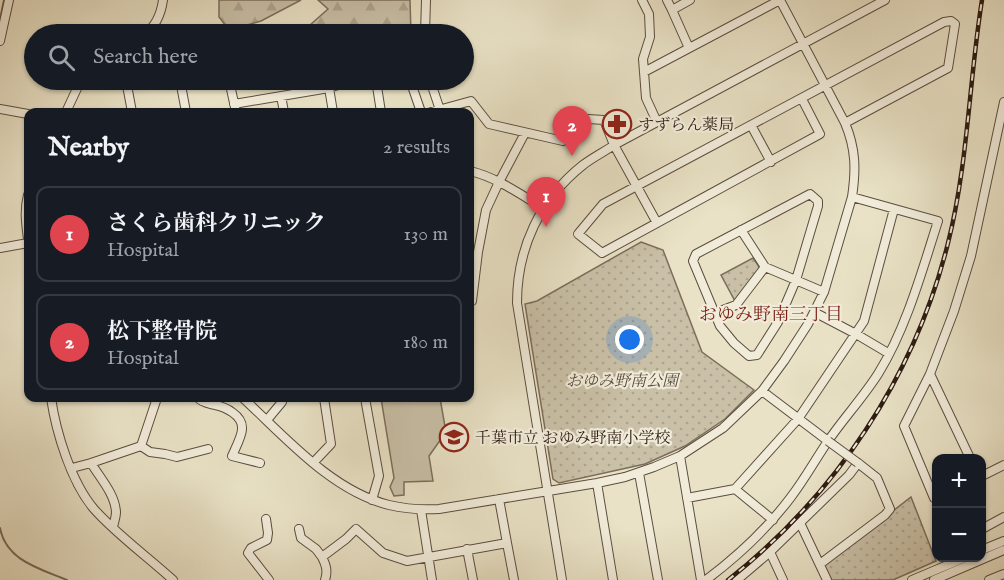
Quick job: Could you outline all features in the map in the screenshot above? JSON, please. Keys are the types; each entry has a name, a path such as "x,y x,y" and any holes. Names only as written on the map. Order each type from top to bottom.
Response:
{"street":[{"path":"0,41 9,0"},
{"path":"156,24 163,0"},
{"path":"425,24 426,0"},
{"path":"642,0 649,14 650,37 643,59 646,98 657,122"},
{"path":"667,0 689,48"},
{"path":"672,10 690,0"},
{"path":"247,402 313,463 344,487 388,505 421,510 597,483 639,473 680,456 723,428 762,391 790,352 824,292 852,197 855,160 850,135 780,0 644,72"},
{"path":"562,580 517,303 520,262 530,233 543,208 583,165 614,145 885,0"},
{"path":"802,99 820,134 602,253 578,234 603,204 944,22 951,21 955,24 948,68 845,123"},
{"path":"68,108 76,90"},
{"path":"128,90 131,108"},
{"path":"182,90 185,108"},
{"path":"231,90 235,108 281,96 317,90"},
{"path":"329,90 332,108"},
{"path":"378,90 380,108"},
{"path":"413,90 420,108"},
{"path":"433,90 439,108"},
{"path":"281,96 283,108"},
{"path":"447,108 471,101 489,124 563,141 588,119 604,120 614,145 657,223"},
{"path":"932,490 904,426 930,374 954,311 970,256 1004,102"},
{"path":"0,109 24,113"},
{"path":"751,125 771,162"},
{"path":"474,251 486,210 525,133"},
{"path":"474,172 484,174 543,208"},
{"path":"810,194 818,201 796,280 778,322 757,355 749,356 720,326 693,261 696,254 741,230 810,194"},
{"path":"706,580 743,550 773,520 791,496 878,373 909,308 938,221 852,197"},
{"path":"687,498 735,489 798,419 864,321 894,209"},
{"path":"741,230 765,267 824,292"},
{"path":"0,248 24,242"},
{"path":"715,313 736,305 765,267"},
{"path":"814,312 888,353"},
{"path":"930,374 968,454"},
{"path":"762,391 877,478 890,509 820,564"},
{"path":"52,402 58,432 86,497 112,527 173,580"},
{"path":"141,446 156,402"},
{"path":"205,402 233,412 241,423 243,428 232,456 260,463"},
{"path":"267,420 282,402"},
{"path":"313,463 331,444 325,402"},
{"path":"366,402 379,476 372,500"},
{"path":"72,468 141,446"},
{"path":"141,446 150,452 177,457 208,449"},
{"path":"680,456 701,580"},
{"path":"91,463 110,492 114,503 116,514 112,527"},
{"path":"737,580 800,523 849,475 858,463"},
{"path":"986,474 1004,465"},
{"path":"639,473 658,580"},
{"path":"597,483 613,580"},
{"path":"735,489 773,520"},
{"path":"499,499 514,580"},
{"path":"421,510 432,580"},
{"path":"986,527 1004,517"},
{"path":"266,519 267,540 251,548 248,553 269,580"},
{"path":"800,523 827,580"},
{"path":"299,529 302,538 322,557 326,565 325,580"},
{"path":"322,557 356,529 383,553 407,561 507,543"},
{"path":"986,547 1004,538"},
{"path":"467,549 473,580"},
{"path":"770,552 783,580"},
{"path":"934,580 1004,552"},
{"path":"912,580 955,562"},
{"path":"989,580 1004,574"}],"green space":[{"path":"219,0 301,0 261,21 250,24 224,24 219,17"},
{"path":"318,0 410,0 411,24 311,24 328,9"},
{"name":"おゆみ野南公園","path":"641,242 663,250 702,352 754,390 725,419 685,446 645,464 559,483 553,479 525,304 537,301"},
{"path":"753,258 760,268 735,301 721,275"},
{"path":"382,402 441,402 446,432 429,456 433,481 404,482 404,495 394,496 390,487 394,478"},
{"path":"911,497 932,551 934,562 893,580 829,580 822,566"}],"waterway":[{"path":"0,19 4,0"},
{"path":"0,528 9,548 17,556 67,580"}],"railway":[{"path":"728,580 767,547 803,511 836,472 866,430 915,340 933,292 955,213 982,0"}],"place":[{"name":"すずらん薬局","path":"617,124"},
{"name":"松下整骨院","path":"572,156"},
{"name":"さくら歯科クリニック","path":"546,227"},
{"name":"千葉市立 おゆみ野南小学校","path":"454,437"}],"district":[{"name":"おゆみ野南三丁目","path":"771,314"}]}
